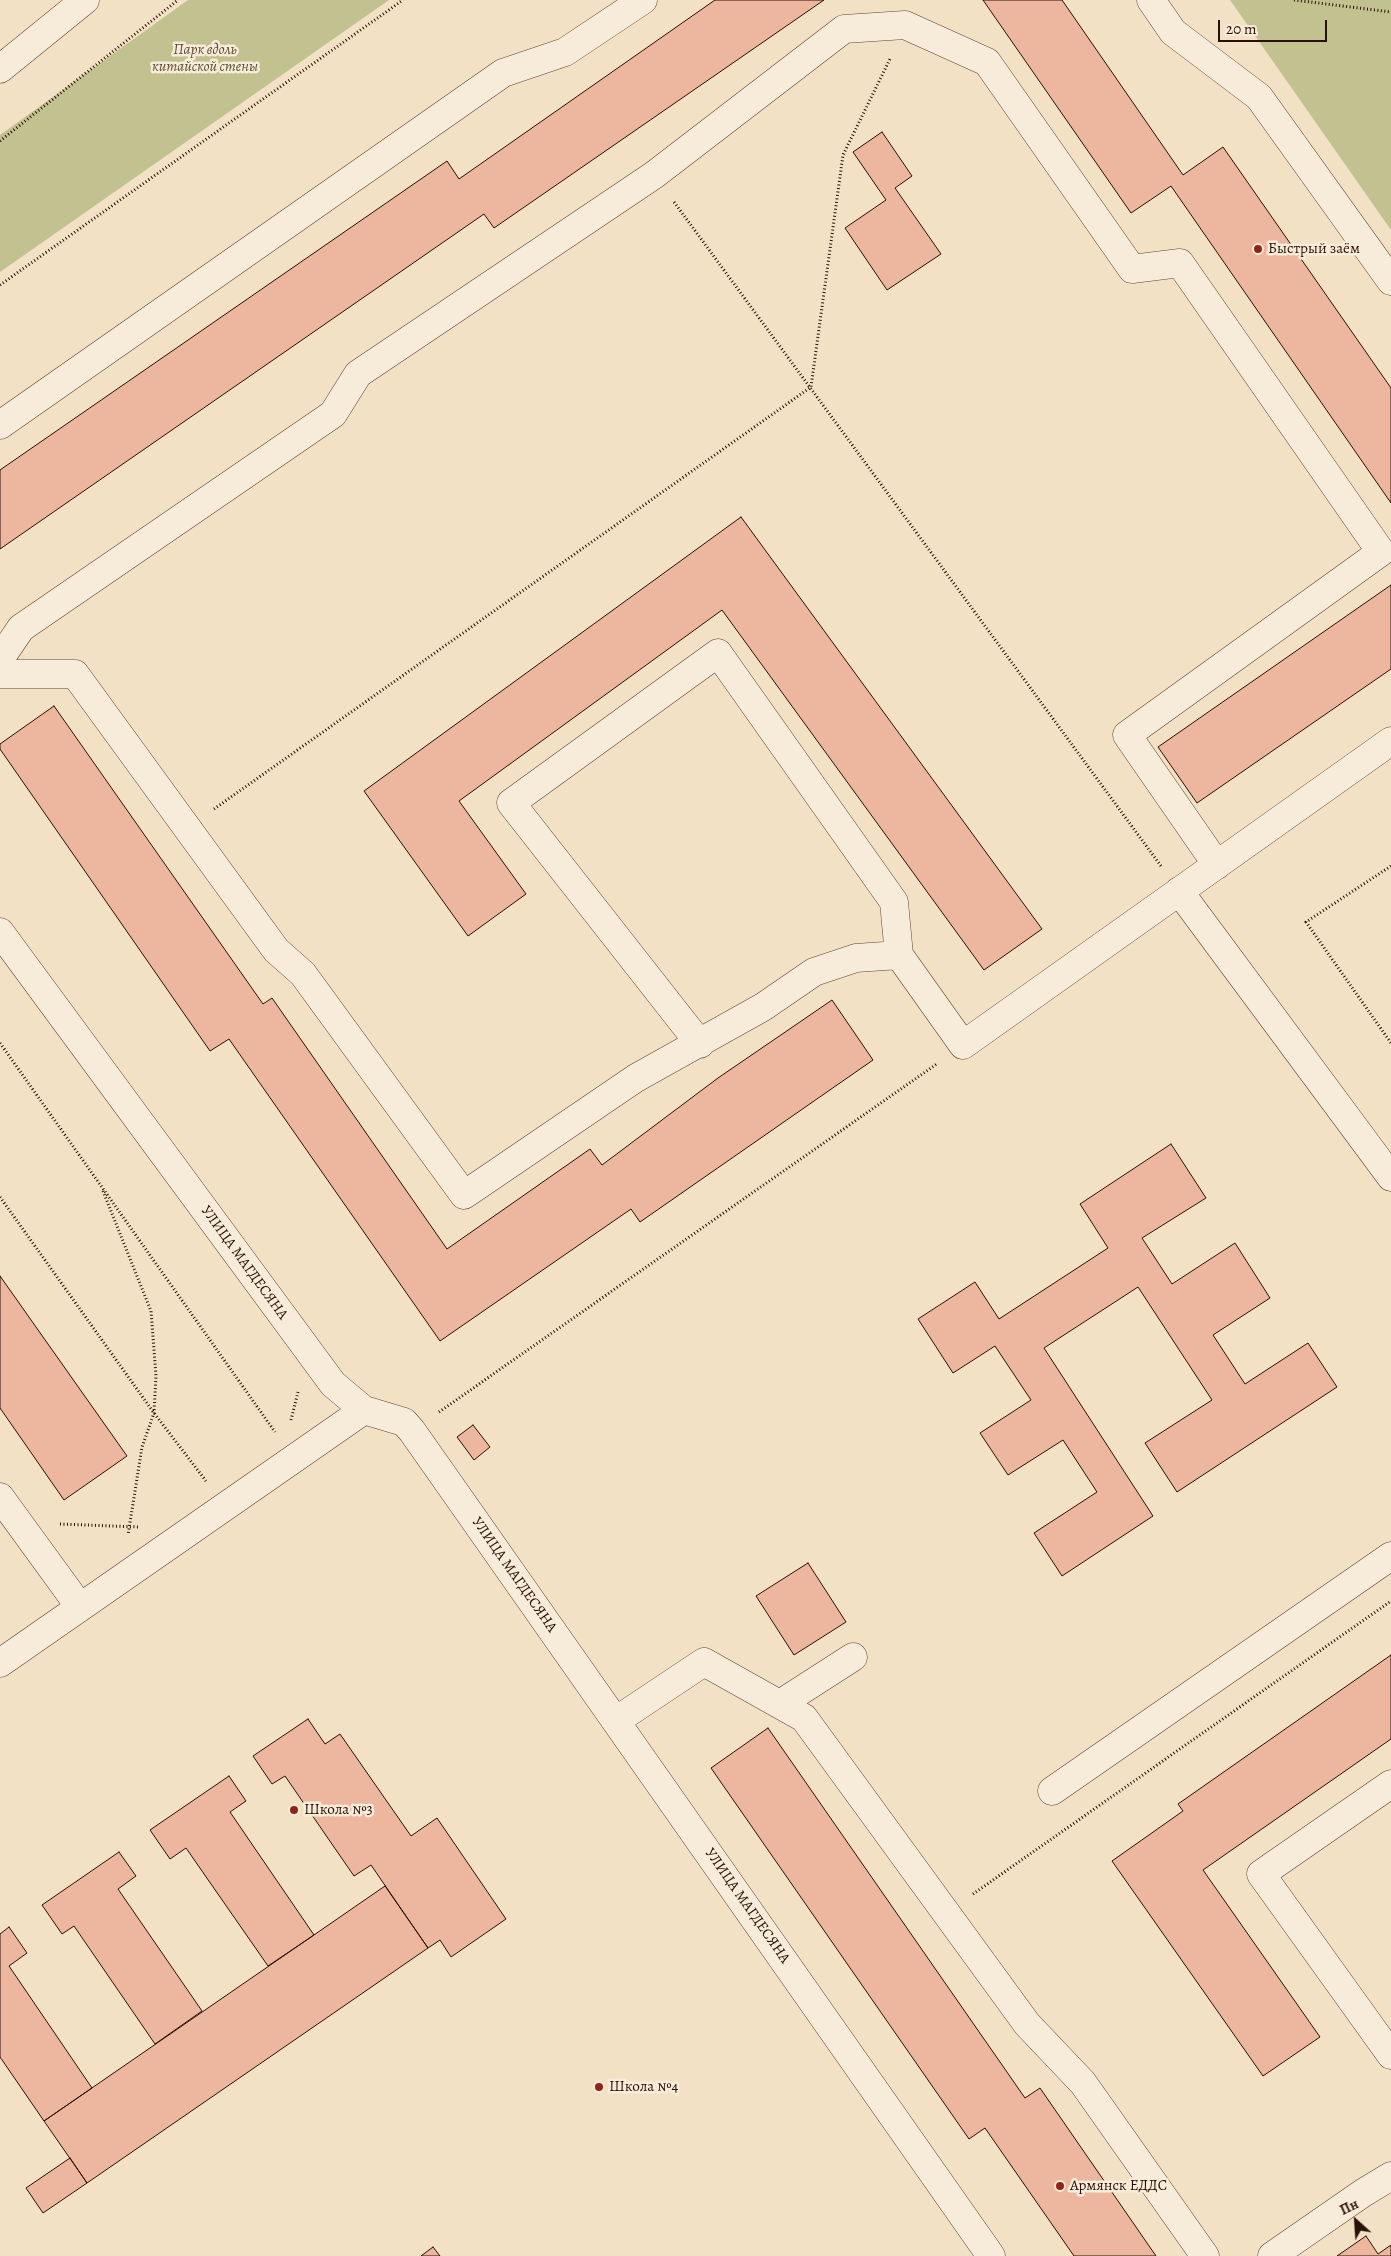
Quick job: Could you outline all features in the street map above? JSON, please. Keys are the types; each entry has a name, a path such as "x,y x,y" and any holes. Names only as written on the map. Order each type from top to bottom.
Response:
{"street":[{"path":"0,70 85,0"},
{"path":"0,425 503,73 565,52 643,0"},
{"path":"1150,0 1174,32 1259,96 1391,281"},
{"path":"0,659 21,628 333,414 358,374 654,175 844,29 905,25 987,62 1132,269 1180,263 1381,552 1127,735 1217,865"},
{"path":"700,1044 511,803 718,654 894,902 899,954 963,1045 1391,741"},
{"path":"0,674 75,674 276,950 303,974 464,1195 636,1078 700,1044 763,1007 814,972 856,958 899,954"},
{"path":"1179,891 1391,1178"},
{"name":"УЛИЦА МАГДЕСЯНА","path":"0,932 333,1384 364,1410 404,1422 412,1431 991,2256"},
{"path":"0,1663 364,1410"},
{"path":"0,1497 80,1607"},
{"path":"1052,1791 1391,1556"},
{"path":"780,1704 853,1657"},
{"path":"616,1720 704,1662 804,1718 1027,2024 1083,2083 1206,2256"},
{"path":"1391,1784 1261,1874 1391,2055"},
{"path":"1272,2256 1391,2176"}],"path":[{"path":"0,142 178,0"},
{"path":"0,285 403,0"},
{"path":"1294,0 1391,12"},
{"path":"187,828 811,387 843,155 894,51"},
{"path":"654,175 1179,891"},
{"path":"1391,866 1306,922 1391,1043"},
{"path":"0,1042 275,1433"},
{"path":"412,1431 963,1045"},
{"path":"101,1186 151,1311 156,1376 154,1413 142,1447 126,1544"},
{"path":"0,1197 154,1413 208,1484"},
{"path":"291,1422 300,1386"},
{"path":"53,1524 129,1525 148,1528"},
{"path":"946,1913 1391,1601"}],"green space":[{"name":"Парк вдоль китайской стены","path":"188,0 389,0 0,272 0,135"},
{"path":"1230,0 1391,0 1391,230"}],"building":[{"path":"715,0 824,0 494,228 484,214 0,549 0,470 447,161 459,179"},
{"path":"983,0 1062,0 1183,175 1223,147 1391,388 1391,503 1171,186 1131,213"},
{"path":"882,132 912,176 895,188 941,254 887,290 845,228 886,200 853,152"},
{"path":"741,517 1042,929 984,970 722,610 459,801 526,894 468,936 364,791"},
{"path":"1391,585 1391,669 1197,803 1158,747"},
{"path":"54,706 263,1004 272,998 447,1249 590,1149 602,1165 718,1078 832,1000 873,1060 640,1222 631,1209 440,1341 229,1039 210,1051 0,749 0,744"},
{"path":"1171,1144 1206,1198 1142,1238 1172,1284 1235,1243 1270,1298 1213,1335 1245,1384 1308,1343 1337,1387 1177,1492 1145,1443 1212,1400 1138,1287 1044,1348 1153,1516 1062,1576 1034,1533 1097,1492 1063,1440 1008,1475 980,1433 1031,1400 995,1346 953,1373 918,1319 975,1282 999,1319 1108,1248 1080,1204"},
{"path":"0,1276 127,1456 64,1500 0,1408"},
{"path":"473,1425 490,1447 474,1460 457,1437"},
{"path":"808,1563 846,1622 794,1655 756,1596"},
{"path":"1391,1655 1391,1739 1203,1870 1320,2037 1263,2076 1112,1861 1183,1811 1178,1804"},
{"path":"308,1719 325,1744 340,1734 411,1836 437,1818 506,1919 451,1957 440,1940 428,1948 371,1865 354,1876 285,1776 272,1784 253,1756"},
{"path":"768,1728 1025,2098 1040,2088 1156,2256 1074,2256 985,2128 969,2139 711,1768"},
{"path":"229,1776 246,1801 230,1812 314,1935 268,1966 186,1848 170,1859 150,1830"},
{"path":"119,1852 136,1876 118,1889 202,2011 155,2044 74,1926 62,1934 42,1905"},
{"path":"385,1886 428,1948 87,2183 44,2121"},
{"path":"9,1927 27,1953 9,1966 92,2088 44,2121 0,2057 0,1934"},
{"path":"70,2158 87,2183 43,2213 26,2188"},
{"path":"1366,2236 1378,2254 1391,2245 1391,2256 1337,2256"},
{"path":"433,2247 440,2256 421,2256"}],"place":[{"name":"Быстрый заём","path":"1258,249"},
{"name":"Школа №3","path":"294,1810"},
{"name":"Школа №4","path":"599,2087"},
{"name":"Армянск ЕДДС","path":"1060,2186"}]}
